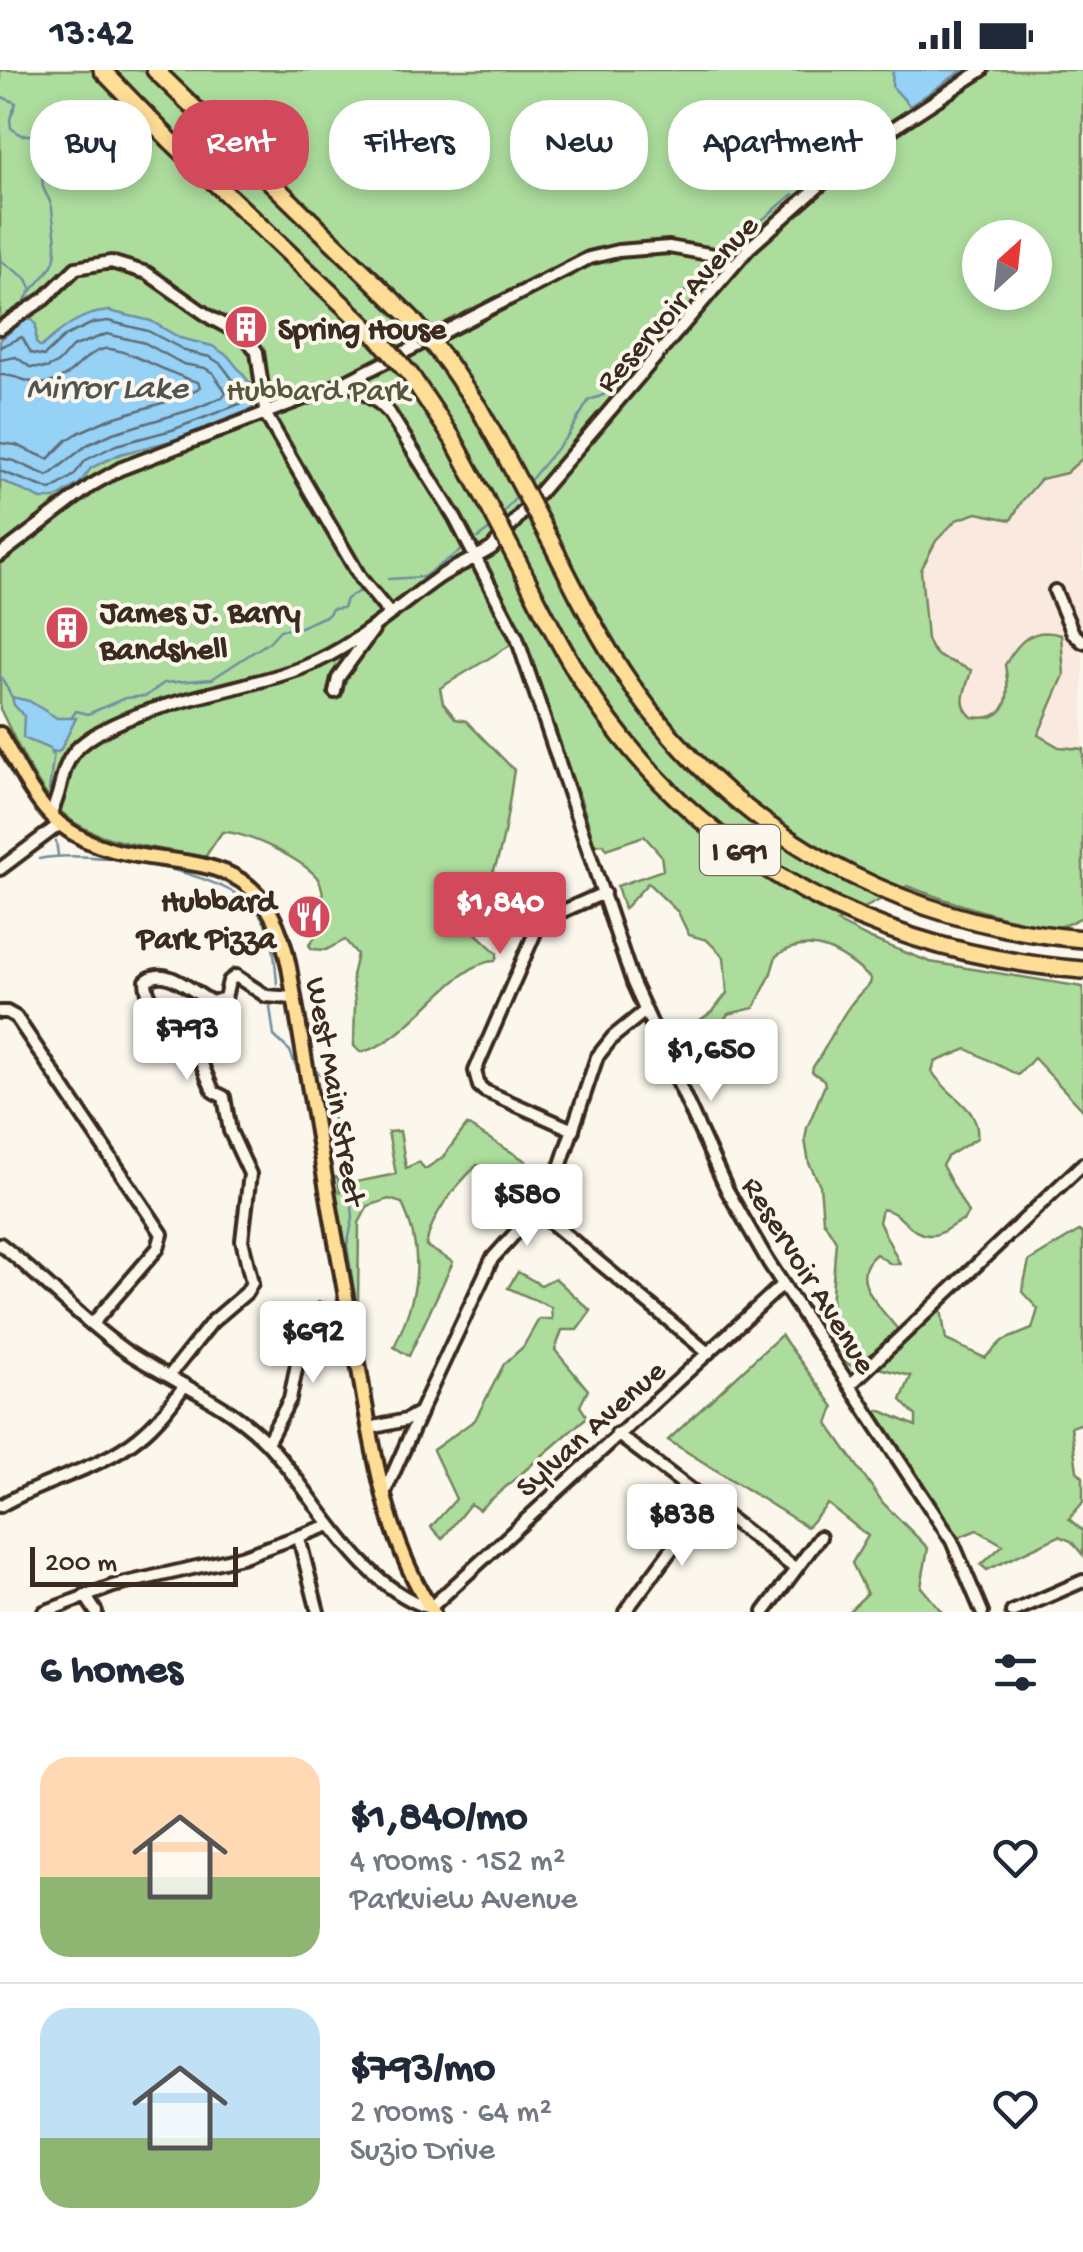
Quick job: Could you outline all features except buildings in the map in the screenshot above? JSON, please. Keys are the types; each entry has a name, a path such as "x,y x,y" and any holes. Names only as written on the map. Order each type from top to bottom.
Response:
{"highway":[{"name":"I 691","path":"102,70 380,340 411,376 485,498 573,666 622,737 676,796 748,856 823,902 916,941 992,960 1083,970"},
{"name":"I 691","path":"155,70 412,318 447,362 506,456 600,636 647,707 692,759 765,823 840,871 927,908 1004,928 1083,939"}],"main road":[{"path":"0,734 55,819"},
{"name":"West Main Street","path":"55,819 101,844 216,868 243,881 263,899 278,924 384,1494 396,1532 432,1610"}],"street":[{"name":"Reservoir Avenue","path":"476,557 498,543 733,266 860,150 982,70"},
{"path":"0,556 109,475 346,382 588,258 669,247 714,255 733,266"},
{"path":"0,328 44,299 76,268 98,262 124,264 164,284 252,343 259,361 266,415 360,578 390,614"},
{"name":"Reservoir Avenue","path":"346,382 379,402 390,414 476,557 517,638 645,1011 728,1190 783,1284 952,1542 982,1612"},
{"path":"0,869 55,819 68,760 96,734 141,714 308,666 343,648 442,576 476,557"},
{"path":"1055,591 1073,633 1083,642"},
{"path":"335,692 338,678 376,625"},
{"path":"573,1130 486,1091 476,1079 476,1063 537,928 554,914 604,893"},
{"path":"169,1376 212,1322 246,1294 252,1283 242,1240 252,1183 230,1131 224,1096 214,1092 186,1034 153,1003 146,981 150,976 165,975 212,1002 224,998 236,976 266,996 294,998"},
{"path":"384,1494 492,1259 536,1210 555,1182 597,1057 613,1037 645,1011"},
{"path":"0,1012 16,1018 162,1234 158,1248 93,1323"},
{"path":"850,1384 1083,1164"},
{"path":"536,1210 708,1353"},
{"path":"0,1244 122,1348 228,1410 267,1443 330,1525 401,1594 432,1610"},
{"name":"Sylvan Avenue","path":"432,1610 617,1434 783,1284"},
{"path":"267,1443 290,1399 297,1364 321,1310"},
{"path":"0,1506 104,1460 137,1440 185,1385"},
{"path":"370,1428 406,1420 420,1412"},
{"path":"617,1434 796,1569"},
{"path":"376,1458 392,1462 400,1459"},
{"path":"624,1612 706,1502"},
{"path":"44,1612 145,1577 242,1557 330,1525"},
{"path":"764,1612 820,1537"},
{"path":"299,1538 318,1612"},
{"path":"1012,1612 1083,1581"},
{"path":"86,1595 96,1612"}],"shaded area":[{"path":"1083,458 1083,749 1064,749 1038,735 1064,675 1060,635 1044,631 1021,641 1005,665 1010,689 1004,708 980,719 970,716 963,704 963,693 972,673 938,656 927,639 921,570 936,541 956,520 977,513 1011,520 1041,479 1066,473"}],"green space":[{"name":"Hubbard Park","path":"0,70 1083,70 1083,458 1066,473 1041,479 1011,520 977,513 956,520 936,541 921,570 927,639 938,656 971,670 963,700 972,717 985,718 1001,711 1008,686 1005,665 1021,643 1034,634 1061,635 1064,675 1038,735 1059,747 1083,749 1083,917 1061,926 1029,923 907,886 837,922 930,962 1083,987 1083,1110 1034,1058 1018,1075 967,1049 935,1062 932,1071 968,1109 977,1127 977,1138 947,1157 942,1165 968,1213 963,1221 941,1233 925,1235 882,1209 879,1222 900,1264 891,1264 876,1254 867,1264 865,1283 898,1330 859,1367 842,1360 823,1323 831,1306 836,1241 823,1220 820,1185 809,1163 805,1140 825,1085 812,1072 813,1067 844,1014 871,979 826,949 789,949 776,956 754,1008 728,1014 715,1032 707,1026 693,1030 693,1025 713,1011 727,993 724,957 707,940 689,935 678,912 648,883 624,909 617,886 663,870 661,855 644,836 606,849 604,844 594,845 522,638 440,688 443,703 456,719 466,721 514,770 499,856 485,885 458,917 497,957 463,974 395,1035 360,1052 354,1046 352,976 357,954 345,940 326,950 309,945 321,929 324,916 322,889 312,872 274,848 232,833 222,832 205,857 100,835 59,809 30,769 0,709"},
{"path":"467,1125 526,1161 511,1178 477,1165 439,1211 426,1246 453,1262 409,1356 394,1347 409,1311 416,1276 414,1240 402,1203 389,1199 368,1206 359,1223 358,1305 353,1301 331,1178 338,1177 340,1192 354,1188 356,1182 396,1174 388,1132 400,1131 406,1168 419,1162 425,1169 442,1158"},
{"path":"1079,1231 1083,1234 1083,1423 1071,1427 1077,1471 1083,1477 1083,1502 1069,1519 1083,1531 1083,1555 1071,1541 1059,1536 987,1570 981,1565 1003,1545 977,1530 957,1538 875,1412 879,1410 916,1426 916,1416 901,1400 911,1376 875,1367 940,1303 946,1340 985,1358 1002,1341 1032,1329 1038,1309 1022,1292 1029,1261"},
{"path":"518,1272 541,1285 555,1278 591,1311 577,1330 562,1330 555,1350 588,1390 580,1406 587,1417 479,1510 470,1504 442,1539 431,1527 456,1499 433,1450 475,1420 504,1364 523,1347 539,1319 552,1319 551,1307 508,1288"},
{"path":"781,1335 834,1407 828,1424 883,1503 928,1548 921,1587 942,1612 848,1612 867,1594 852,1563 868,1536 828,1504 807,1527 668,1440"}],"water":[{"path":"893,70 963,70 910,106 892,86"},
{"name":"Mirror Lake","path":"109,311 151,321 180,338 212,346 228,356 254,388 252,409 175,440 120,454 91,468 80,483 55,499 41,499 0,480 0,340 29,316 36,325 36,343 41,347 80,319"},
{"path":"12,697 29,701 57,718 76,718 60,751 51,754 50,749 23,738 24,716"}],"waterway":[{"path":"0,96 16,103 11,128 21,135 31,135 45,148 42,181 51,205 55,235 54,261 23,305"},
{"path":"756,225 793,194"},
{"path":"724,251 739,237"},
{"path":"0,246 0,251"},
{"path":"0,260 27,279 31,288"},
{"path":"682,295 713,261"},
{"path":"528,483 568,435 589,400 616,386 623,367 642,351 677,300"},
{"path":"502,514 519,494"},
{"path":"0,506 0,529"},
{"path":"478,538 491,528"},
{"path":"388,579 423,577 463,549"},
{"path":"72,717 76,711 88,714 125,698 146,696 164,683 212,679 269,642 280,630 298,628 328,615 332,609 343,608 346,599 363,589"},
{"path":"0,675 13,699"},
{"path":"49,791 54,751"},
{"path":"56,841 58,855"},
{"path":"39,859 61,856 120,860 216,884 257,911 273,946 277,984"},
{"path":"270,1007 274,1036 290,1051 297,1069"},
{"path":"316,1071 323,1076 328,1109 337,1128"},
{"path":"351,1195 353,1218 347,1246 360,1328 355,1329"},
{"path":"336,1335 348,1331"}],"place":[{"name":"Spring House","path":"246,327"},
{"name":"James J. Barry Bandshell","path":"67,628"},
{"name":"Hubbard Park Pizza","path":"309,917"}]}
